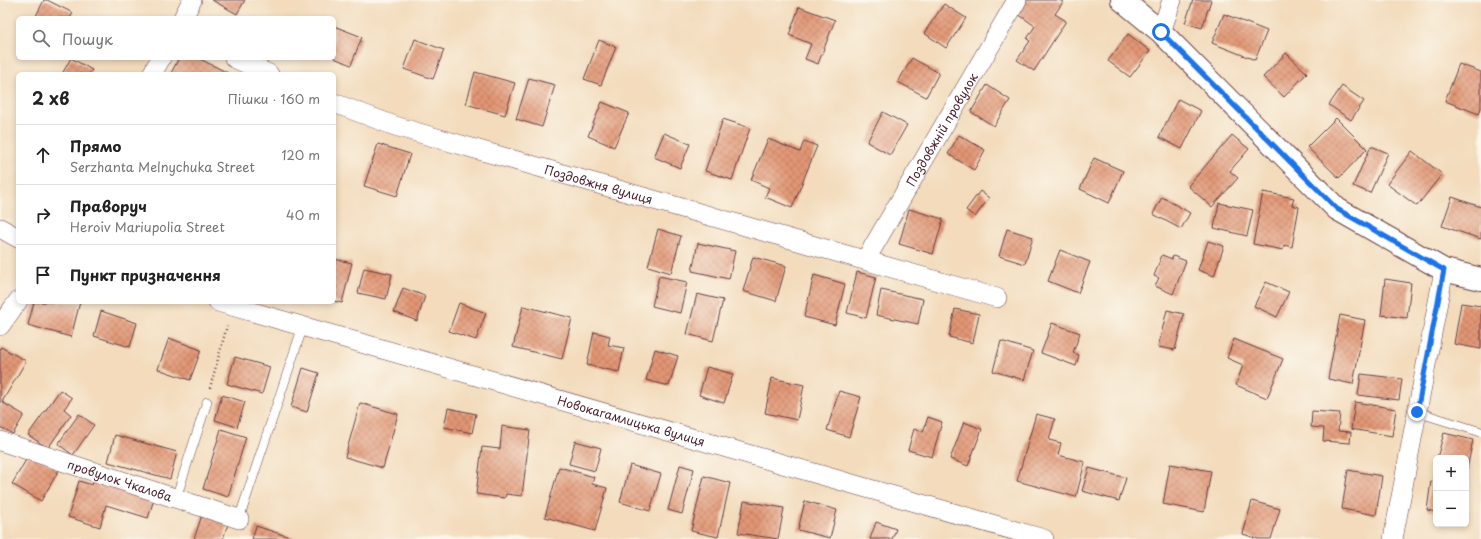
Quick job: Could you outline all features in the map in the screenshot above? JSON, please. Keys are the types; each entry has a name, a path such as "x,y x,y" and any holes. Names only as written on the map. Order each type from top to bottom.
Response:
{"street":[{"path":"184,16 192,0"},
{"name":"Поздовжній провулок","path":"866,260 1017,0"},
{"path":"1122,0 1161,32 1337,209 1444,270 1481,279"},
{"path":"1161,32 1172,0"},
{"path":"153,72 160,60"},
{"path":"238,60 265,72"},
{"name":"Поздовжня вулиця","path":"336,103 395,126 997,298"},
{"path":"0,228 16,237"},
{"path":"1393,539 1444,270"},
{"path":"0,326 16,304"},
{"name":"Новокагамлицька вулиця","path":"225,304 1044,539"},
{"name":"провулок Чкалова","path":"0,441 239,519"}],"lane":[{"path":"239,519 302,326"},
{"path":"176,498 206,402"},
{"path":"1417,412 1481,432"}],"path":[{"path":"206,402 225,304"}],"building":[{"path":"44,0 47,0 73,13 71,16 36,16"},
{"path":"212,0 245,0 237,14"},
{"path":"1027,0 1059,0 1063,2 1055,14 1066,21 1034,71 1017,60 1030,41 1027,39 1035,26 1018,14"},
{"path":"1193,0 1211,0 1202,28 1185,23"},
{"path":"944,4 966,18 946,48 924,33"},
{"path":"799,7 835,20 818,64 805,59 811,44 789,35"},
{"path":"1224,14 1267,31 1255,60 1212,43"},
{"path":"336,27 362,37 351,65 336,59"},
{"path":"1128,34 1150,51 1130,77 1108,61"},
{"path":"415,39 444,50 433,79 404,69"},
{"path":"599,40 616,47 601,85 584,79"},
{"path":"1286,53 1307,73 1284,97 1263,77"},
{"path":"912,58 939,73 926,97 898,82"},
{"path":"70,60 74,60 92,70 90,72 63,72"},
{"path":"178,60 202,60 226,72 172,72"},
{"path":"1459,64 1481,72 1481,108 1479,114 1445,101"},
{"path":"475,72 515,83 505,115 466,104"},
{"path":"529,78 555,85 542,127 516,119"},
{"path":"987,85 1010,100 994,126 971,112"},
{"path":"1342,86 1364,101 1351,120 1329,105"},
{"path":"1178,99 1201,111 1182,149 1159,137"},
{"path":"602,102 629,113 614,147 588,136"},
{"path":"883,112 907,125 890,155 867,142"},
{"path":"1336,118 1367,149 1339,178 1307,147"},
{"path":"723,119 750,128 732,180 705,171"},
{"path":"664,133 690,144 680,168 654,157"},
{"path":"959,135 985,150 974,170 948,154"},
{"path":"1232,135 1249,149 1230,171 1238,178 1212,207 1188,186"},
{"path":"768,139 800,152 804,141 817,146 792,208 765,197 769,188 751,180"},
{"path":"378,144 410,154 397,196 364,186"},
{"path":"1371,146 1388,153 1370,193 1353,186"},
{"path":"1412,151 1442,174 1417,206 1387,184"},
{"path":"1094,158 1123,171 1109,203 1080,189"},
{"path":"980,191 989,198 975,217 966,210"},
{"path":"1263,192 1294,198 1292,205 1299,207 1292,247 1284,245 1283,250 1253,244"},
{"path":"1162,197 1190,213 1181,229 1153,214"},
{"path":"1452,197 1481,207 1481,239 1442,226"},
{"path":"1219,203 1253,210 1247,236 1214,228"},
{"path":"909,209 943,219 933,254 899,244"},
{"path":"658,229 681,236 671,273 648,266"},
{"path":"1007,229 1033,237 1025,264 999,256"},
{"path":"1208,241 1224,246 1214,276 1198,270"},
{"path":"698,243 735,251 729,279 692,271"},
{"path":"1060,250 1090,262 1078,293 1048,281"},
{"path":"1162,255 1172,259 1173,256 1186,261 1173,294 1155,286 1159,278 1154,276"},
{"path":"753,257 786,266 776,301 743,291"},
{"path":"336,259 352,263 342,303 336,302"},
{"path":"364,268 392,274 386,299 358,293"},
{"path":"857,272 876,277 866,318 847,313"},
{"path":"814,275 845,284 835,325 804,317"},
{"path":"659,276 687,282 680,313 652,306"},
{"path":"1385,279 1411,283 1407,318 1381,315"},
{"path":"1266,282 1289,292 1277,317 1254,306"},
{"path":"403,288 425,296 417,321 394,312"},
{"path":"881,290 923,299 918,324 876,315"},
{"path":"697,294 723,300 713,341 687,334"},
{"path":"459,303 486,313 476,340 449,331"},
{"path":"1461,303 1481,306 1481,349 1454,344"},
{"path":"33,304 79,304 71,337 28,325"},
{"path":"523,306 572,318 562,359 513,347"},
{"path":"955,309 979,314 973,343 949,337"},
{"path":"1167,310 1184,314 1175,350 1158,347"},
{"path":"101,311 137,323 130,347 94,336"},
{"path":"1340,315 1365,320 1353,384 1328,379"},
{"path":"1052,323 1080,333 1073,353 1079,355 1076,366 1041,353"},
{"path":"594,332 610,336 608,345 624,348 619,372 587,365"},
{"path":"169,338 201,350 190,380 158,369"},
{"path":"1234,339 1283,359 1267,398 1236,385 1243,365 1227,358"},
{"path":"1001,341 1033,351 1024,380 993,371"},
{"path":"1,347 26,361 2,402 24,415 13,434 0,427"},
{"path":"655,349 678,356 669,386 646,380"},
{"path":"235,357 270,367 262,394 227,384"},
{"path":"707,367 733,374 724,403 699,395"},
{"path":"303,368 319,373 307,412 291,407"},
{"path":"1361,374 1402,379 1399,400 1358,395"},
{"path":"772,378 804,385 797,420 765,413"},
{"path":"60,390 72,398 64,409 71,415 48,448 28,435"},
{"path":"839,391 861,397 849,437 827,430"},
{"path":"222,395 245,402 237,427 215,420"},
{"path":"1355,402 1396,409 1392,436 1351,429"},
{"path":"360,403 398,414 383,468 345,457"},
{"path":"448,408 476,414 472,433 444,427"},
{"path":"1312,411 1340,413 1338,431 1351,432 1350,443 1323,441 1324,428 1311,427"},
{"path":"79,414 94,425 73,455 58,444"},
{"path":"1036,414 1055,419 1049,440 1061,443 1058,455 1085,462 1076,497 1017,481"},
{"path":"928,417 942,422 932,457 908,450 914,429 923,432"},
{"path":"964,422 982,429 968,466 950,459"},
{"path":"502,426 530,430 522,496 506,494 505,498 476,494 482,447 500,449"},
{"path":"221,429 246,437 228,497 203,489"},
{"path":"1444,433 1473,440 1469,459 1469,455 1438,455"},
{"path":"115,435 177,452 170,479 108,462"},
{"path":"575,441 601,448 595,471 569,464"},
{"path":"30,453 59,470 41,501 12,484"},
{"path":"1170,464 1211,471 1204,512 1163,504"},
{"path":"630,465 661,474 650,511 620,502"},
{"path":"680,465 694,469 682,514 668,510"},
{"path":"559,467 594,477 592,484 607,488 595,531 545,517"},
{"path":"1089,468 1126,478 1119,501 1082,491"},
{"path":"1348,470 1382,476 1376,515 1342,509"},
{"path":"95,474 156,493 148,518 106,505 100,527 68,517 79,481 92,485"},
{"path":"704,476 730,483 718,537 691,531"},
{"path":"1431,481 1433,481 1433,511 1427,510"},
{"path":"744,501 784,508 778,539 738,533"},
{"path":"805,501 837,510 830,538 798,530"},
{"path":"1252,501 1280,509 1271,539 1258,539 1243,534"},
{"path":"203,512 229,521 223,539 194,539"},
{"path":"876,522 896,529 892,539 870,539"},
{"path":"256,526 296,539 252,539"}],"route":[{"path":"1161,32 1337,209 1444,270 1417,412"}]}
